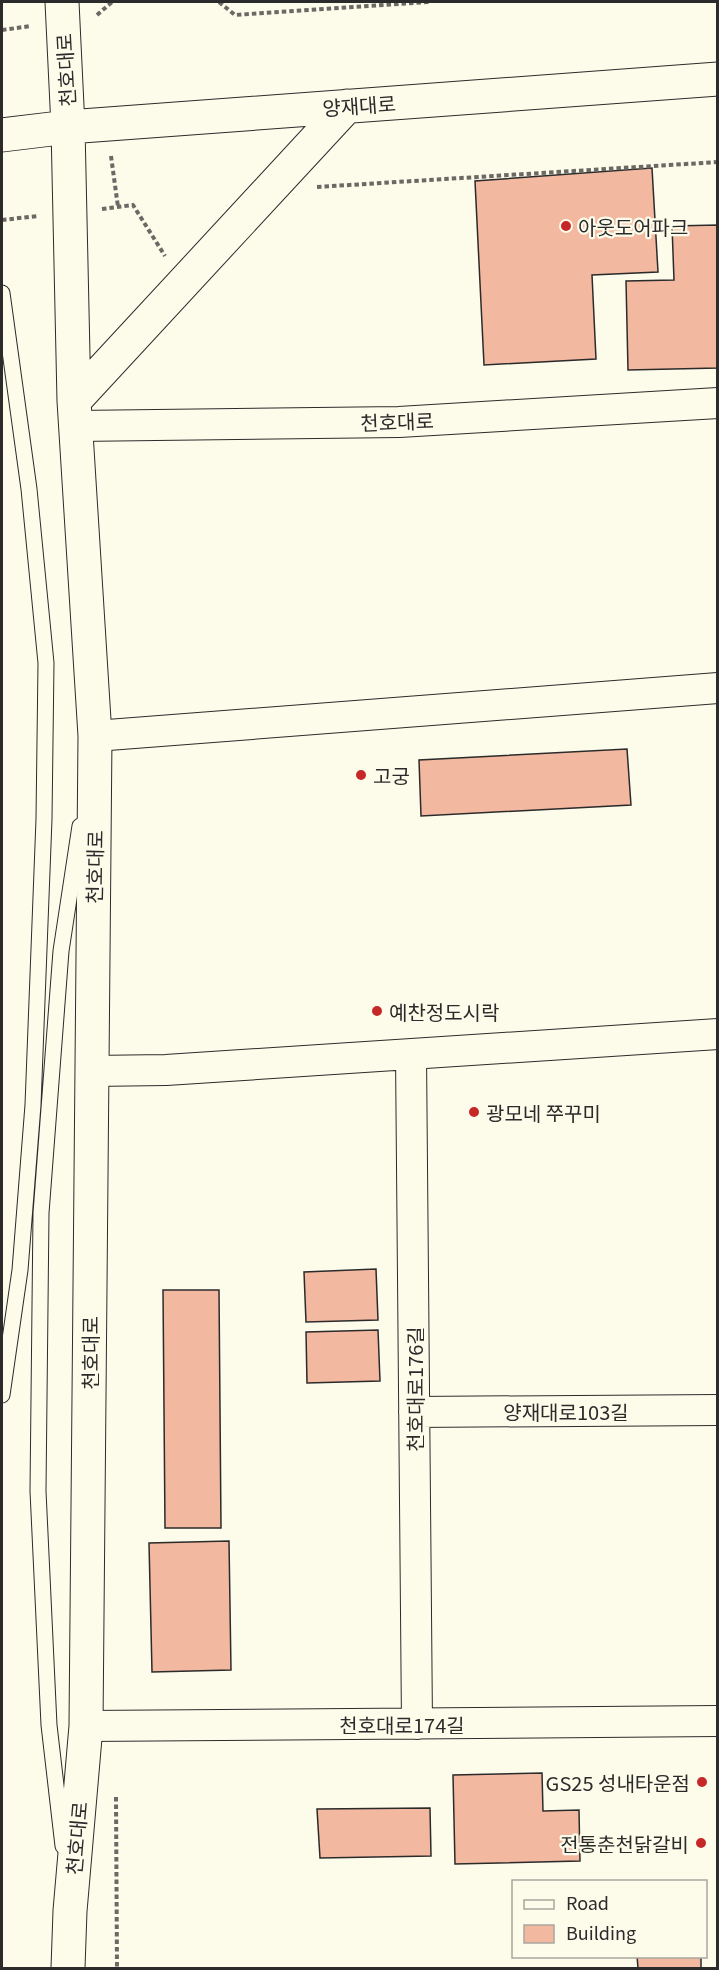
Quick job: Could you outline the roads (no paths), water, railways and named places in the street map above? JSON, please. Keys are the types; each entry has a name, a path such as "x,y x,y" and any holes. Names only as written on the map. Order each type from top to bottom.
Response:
{"main road":[{"name":"천호대로","path":"62,2 68,127 75,414 95,736 86,1726 70,1911 68,1968"},
{"name":"양재대로","path":"2,135 68,127 717,79"},
{"path":"75,414 183,284 347,106"}],"street":[{"name":"천호대로","path":"75,414 399,422 717,403"},
{"path":"95,736 717,688"},
{"path":"92,1071 166,1070 717,1034"},
{"name":"천호대로176길","path":"411,1054 417,1724"},
{"name":"양재대로103길","path":"414,1412 717,1410"},
{"name":"천호대로174길","path":"86,1726 717,1721"}],"lane":[{"path":"2,293 29,489 46,663 44,819 33,1105 20,1270 2,1395"},
{"path":"70,1911 49,1725 38,1491 41,1213 61,951 95,736"}],"place":[{"name":"아웃도어파크","path":"566,226"},
{"name":"고궁","path":"361,775"},
{"name":"예찬정도시락","path":"377,1011"},
{"name":"광모네 쭈꾸미","path":"474,1112"},
{"name":"GS25 성내타운점","path":"702,1782"},
{"name":"전통춘천닭갈비","path":"701,1843"}]}
